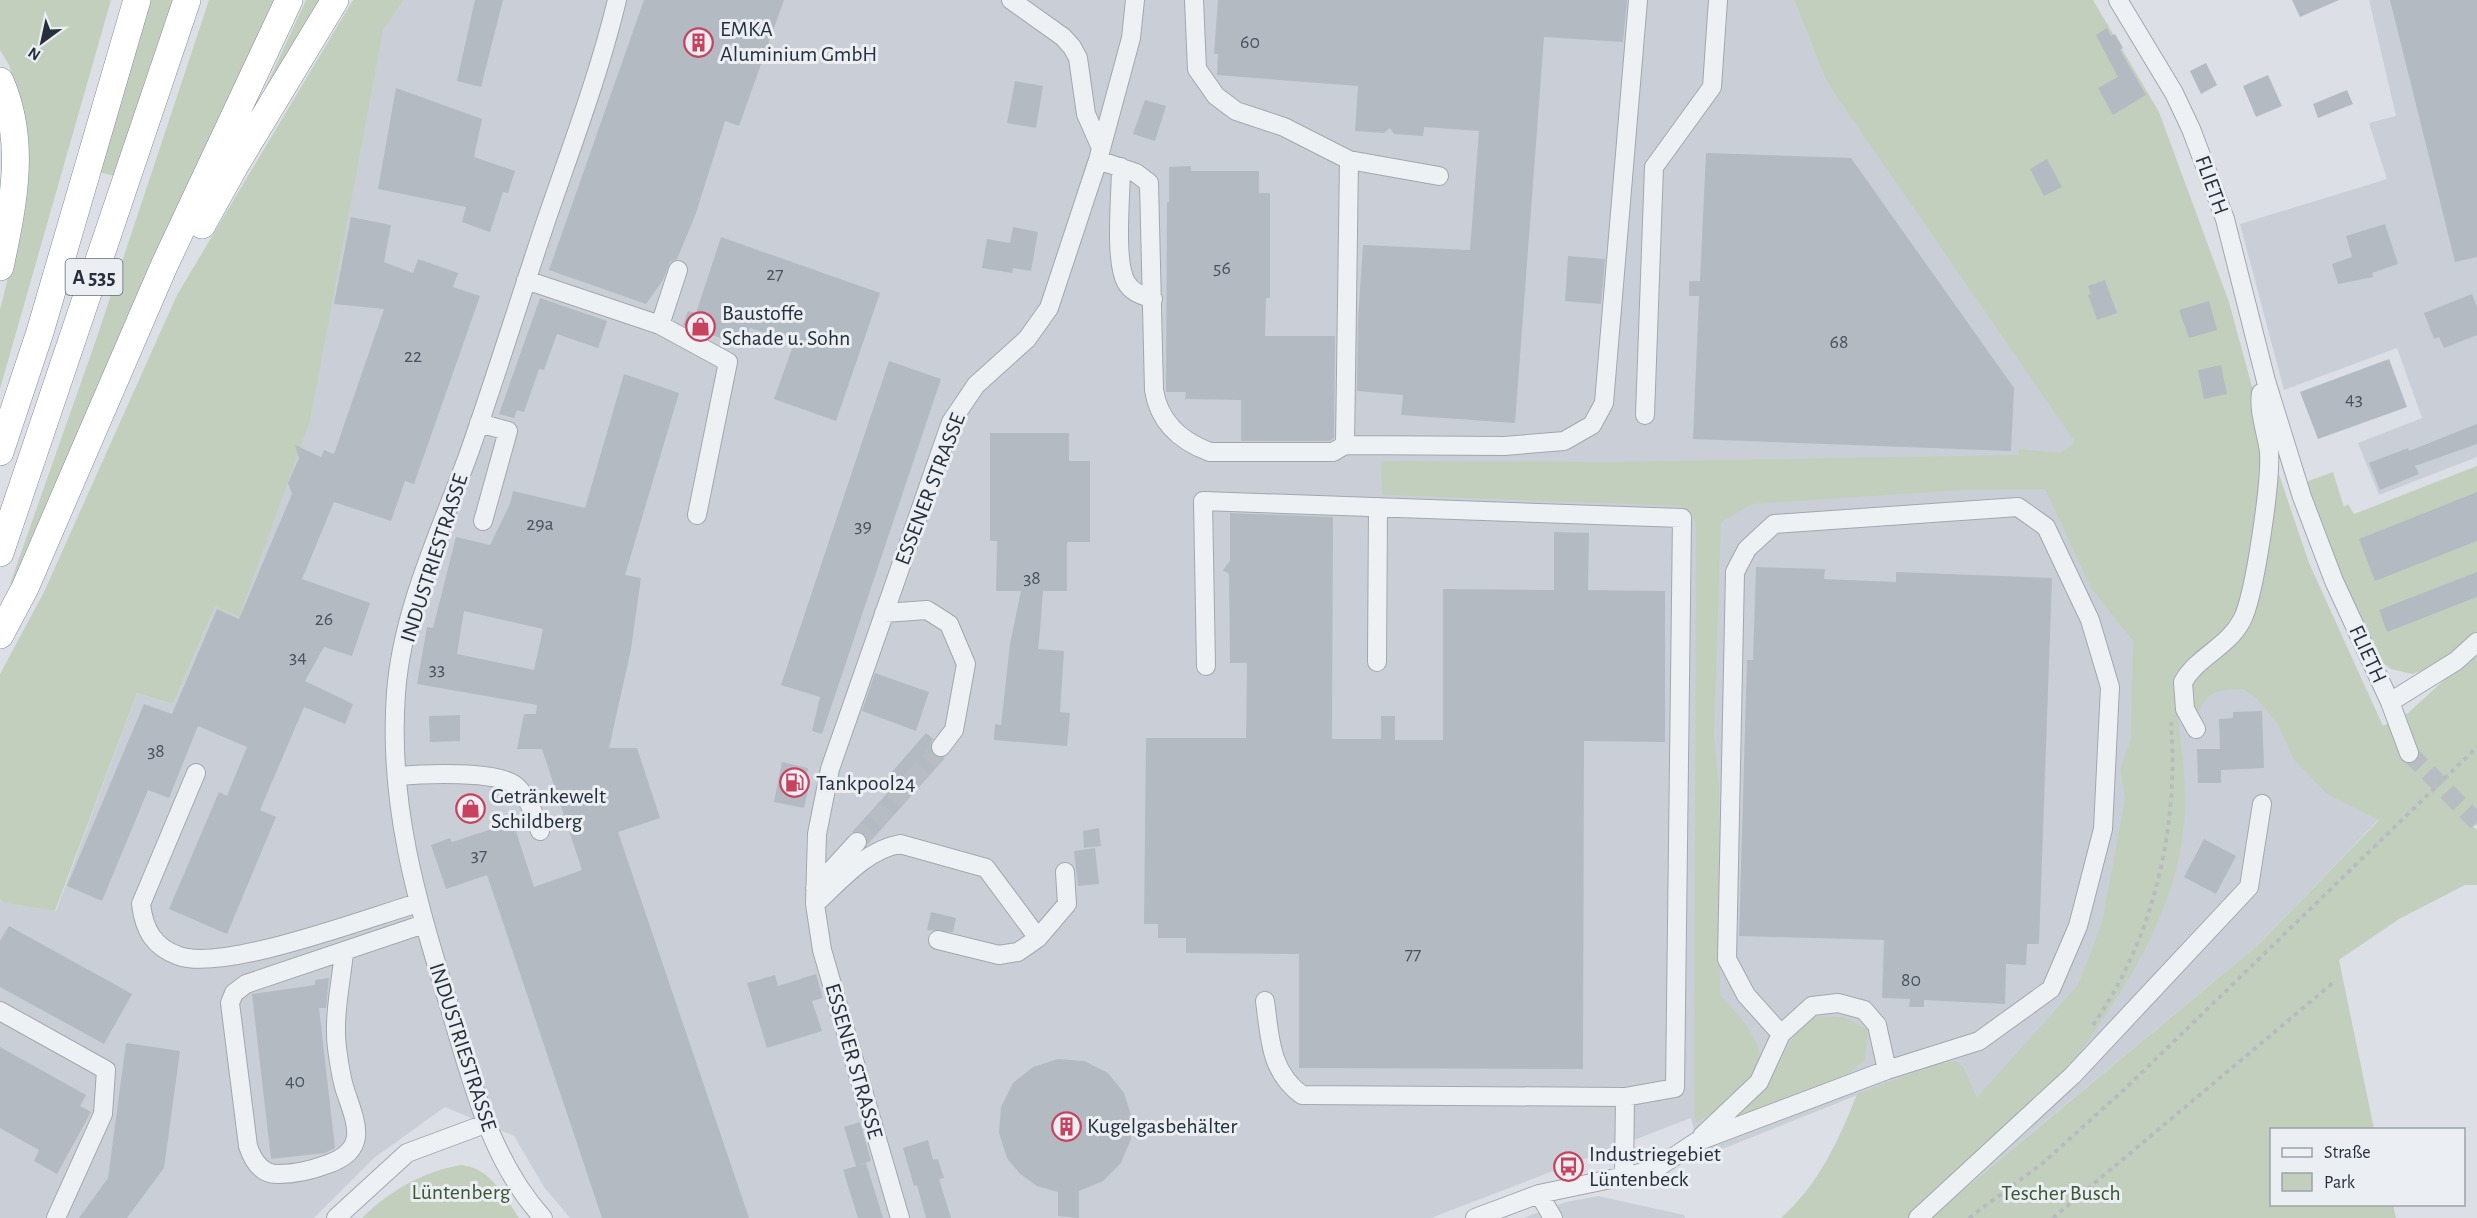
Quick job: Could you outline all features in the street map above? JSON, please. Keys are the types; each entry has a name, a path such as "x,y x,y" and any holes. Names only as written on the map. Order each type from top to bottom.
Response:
{"highway":[{"name":"A 535","path":"0,452 40,332 137,0"},
{"name":"A 535","path":"0,553 187,0"},
{"path":"0,635 25,588 164,266 289,0"},
{"path":"104,409 237,162 335,0"},
{"path":"0,81 9,108 16,156 15,196 0,267"}],"street":[{"name":"INDUSTRIESTRASSE","path":"543,1218 527,1200 485,1124 418,903 401,832 397,776 396,693 409,619 479,423 587,102 617,0"},
{"path":"1011,0 1063,37 1072,47 1078,58 1086,114 1100,154 1136,173 1149,183 1154,390 1157,407 1172,429 1191,445 1210,452 1334,452 1345,445 1524,444 1564,441 1592,424 1604,403 1638,0"},
{"name":"ESSENER STRASSE","path":"900,1218 822,950 815,896 817,834 830,769 951,422 976,385 1028,339 1049,308 1100,154 1131,38 1135,0"},
{"path":"1194,0 1197,69 1216,96 1236,111 1284,127 1349,160 1439,176"},
{"path":"1645,415 1654,167 1712,87 1718,0"},
{"name":"FLIETH","path":"2118,0 2174,93 2195,139 2225,219 2267,386 2295,476 2334,581 2390,702 2409,753"},
{"path":"1345,445 1349,160"},
{"path":"1121,167 1120,265 1126,283 1135,293 1153,299"},
{"path":"660,325 678,270"},
{"path":"526,280 660,325 728,362 697,515"},
{"name":"FLIETH","path":"2196,729 2185,709 2182,682 2197,664 2217,651 2234,634 2243,617 2257,557 2269,454 2260,395 2267,386"},
{"path":"479,423 508,431 483,521"},
{"path":"1206,666 1203,501 1682,518 1675,1088 1624,1097 1302,1095 1287,1084 1271,1051 1265,1001"},
{"path":"1377,662 1378,507"},
{"path":"1696,1142 1887,1070 1979,1041 2051,989 2078,926 2103,829 2110,687 2090,620 2046,528 2019,507 1774,524 1747,549 1735,572 1727,959 1746,995 1781,1034"},
{"path":"884,613 927,610 949,624 966,664 954,730 941,747"},
{"path":"2390,702 2456,661 2477,642"},
{"path":"196,773 141,904 144,926 156,942 179,956 199,959 241,956 418,903"},
{"path":"397,776 495,777 515,785 531,805 540,831"},
{"path":"1918,1218 2073,1075 2249,887 2262,804"},
{"path":"815,896 857,842"},
{"path":"815,896 863,861 886,847 900,844 986,868 1038,938"},
{"path":"938,940 999,955 1018,952 1038,938 1067,904 1065,872"},
{"path":"344,952 336,1045 343,1083 358,1134 355,1144 344,1159 309,1171 276,1175 262,1169 253,1160 248,1146 230,1003 234,993 246,984 424,924"},
{"path":"1475,1218 1539,1194 1654,1170 1696,1142 1759,1082 1781,1034 1812,1006 1838,1003 1864,1010 1877,1025 1887,1070"},
{"path":"0,1011 106,1070 104,1114 56,1218"},
{"path":"1624,1097 1624,1176"},
{"path":"336,1218 407,1152 485,1124"},
{"path":"1539,1194 1553,1218"}],"path":[{"path":"2088,1033 2131,962 2148,918 2164,860 2173,753 2170,710"},
{"path":"1969,1218 2043,1163 2128,1086 2477,747"},
{"path":"2053,1218 2334,982"}],"shaded area":[{"path":"404,0 1794,0 1826,81 2379,819 2259,944 1936,1212 1977,1097 1964,1067 1956,1061 1935,1064 1700,1158 1691,1118 1431,1218 570,1218 544,1187 514,1136 445,1107 374,1158 314,1218 0,1218 0,899 5,903 56,911 137,693 173,704 215,607 239,617 383,29"},
{"path":"2369,0 2477,0 2477,457 2379,495 2358,443 2422,418 2397,348 2284,390 2240,224 2387,179 2369,123 2396,116"},
{"path":"1598,1196 1684,1215 1685,1218 1523,1218 1566,1202"}],"green space":[{"path":"0,0 111,0 0,389 0,310 14,253 23,115 9,65 0,50"},
{"path":"150,0 173,0 114,176 99,172"},
{"path":"209,0 281,0 13,585 10,584 97,337"},
{"path":"306,0 326,0 238,147"},
{"path":"353,0 404,0 383,30 310,421 239,617 215,607 173,704 137,693 55,911 4,903 0,899 0,674 44,592 177,295"},
{"name":"Tescher Busch","path":"1794,0 2093,0 2159,112 2229,302 2263,427 2309,563 2383,726 2408,713 2477,650 2477,825 2473,826 2477,830 2477,885 2465,885 2399,919 2339,960 2374,1128 2270,1128 2270,1206 2393,1206 2396,1218 1781,1218 1817,1176 1843,1128 1857,1094 1935,1064 1956,1061 1964,1067 1977,1097 2078,985 2102,923 2125,799 2120,770 2131,738 2133,641 2091,588 2045,489 1963,490 1752,504 1721,522 1714,736 1719,788 1720,995 1741,1018 1754,1037 1760,1053 1759,1067 1752,1080 1739,1093 1696,1123 1694,1111 1696,522 1681,506 1382,495 1381,461 1610,462 2018,455 2019,449 2061,453 2075,442 1826,81","holes":["2243,689 2256,698 2277,723 2294,760 2327,794 2379,820 2259,944 1945,1205 2027,1124 2094,1067 2081,1051 2133,972 2148,944 2171,887 2179,857 2185,798 2178,715 2198,712 2211,695 2221,691"]},
{"path":"2477,466 2477,631 2433,667 2412,674 2391,669 2378,659 2338,581 2306,482 2333,472 2344,507 2348,504 2354,514"},
{"path":"1815,1016 1844,1017 1868,1029 1865,1060 1845,1077 1731,1121 1730,1118 1761,1091 1797,1031"},
{"name":"Lüntenberg","path":"461,1165 480,1171 488,1177 502,1192 519,1218 362,1218 395,1191 421,1177"}],"building":[{"path":"475,0 503,0 481,87 457,81"},
{"path":"644,0 784,0 739,126 725,121 695,216 677,259 670,262 663,280 646,304 549,270"},
{"path":"1218,0 1627,0 1623,42 1544,37 1515,423 1401,415 1403,395 1357,391 1358,320 1363,245 1470,250 1479,131 1424,127 1423,136 1394,134 1390,128 1384,133 1355,131 1358,86 1217,75 1218,54 1214,54"},
{"path":"2292,0 2339,0 2300,17"},
{"path":"2390,0 2477,0 2477,257 2455,262"},
{"path":"2107,28 2111,36 2115,34 2123,48 2120,50 2146,95 2113,115 2098,88 2118,77 2096,35"},
{"path":"2206,63 2217,85 2201,94 2190,71"},
{"path":"2268,75 2282,106 2256,117 2243,86"},
{"path":"1015,81 1043,86 1036,128 1007,123"},
{"path":"396,88 482,119 474,157 515,171 508,193 503,192 490,232 462,222 466,207 378,189"},
{"path":"2347,90 2353,104 2318,118 2313,104"},
{"path":"1145,100 1166,106 1155,141 1133,134"},
{"path":"1706,153 1851,158 2014,388 2011,451 1693,439 1699,296 1689,296 1689,281 1700,281"},
{"path":"2047,159 2062,187 2044,196 2030,169"},
{"path":"1191,166 1191,171 1259,171 1259,193 1270,193 1270,298 1266,298 1265,336 1335,336 1334,438 1330,441 1241,441 1241,400 1185,399 1186,392 1166,392 1169,167"},
{"path":"351,217 391,225 384,262 413,273 418,259 458,273 453,287 480,296 414,484 405,481 391,521 334,502 302,579 370,603 352,656 324,647 305,681 353,704 345,724 304,707 260,810 276,817 227,934 169,909 219,792 227,796 247,747 198,726 169,798 148,790 102,901 67,886 144,704 172,714 217,609 239,619 292,494 288,483 299,458 295,445 321,457 324,450 334,454 384,309 334,304"},
{"path":"2385,224 2398,264 2372,273 2373,277 2338,284 2332,264 2352,257 2346,236"},
{"path":"1013,227 1038,232 1031,271 1013,268 1012,273 982,268 987,239 1010,243"},
{"path":"721,237 880,293 836,421 774,399 794,343 750,328 744,346 683,325 688,311 696,313"},
{"path":"1568,256 1605,259 1601,304 1565,301"},
{"path":"2105,280 2117,313 2097,320 2088,295 2091,294 2088,286"},
{"path":"2472,294 2477,307 2477,335 2444,348 2439,337 2434,339 2424,313"},
{"path":"540,298 607,321 598,348 557,334 544,370 539,369 524,412 517,410 514,418 499,414"},
{"path":"2209,301 2217,330 2189,338 2179,310"},
{"path":"2389,359 2407,407 2318,439 2300,392"},
{"path":"889,361 941,379 822,734 812,731 820,697 781,685"},
{"path":"2221,365 2227,394 2204,399 2198,370"},
{"path":"624,374 679,393 625,575 641,578 631,649 609,748 637,748 660,818 618,832 749,1218 602,1218 487,875 446,889 431,845 450,838 452,842 513,822 534,887 582,870 542,749 517,749 524,714 536,714 537,705 417,684 427,627 433,628 456,537 490,545 510,504 513,491 585,508","holes":["464,611 543,629 534,670 457,654"]},
{"path":"2477,424 2477,444 2415,466 2419,474 2380,490 2369,463 2408,448 2409,451"},
{"path":"990,433 1069,433 1069,461 1090,461 1090,542 1067,542 1067,591 1043,591 1038,649 1064,651 1060,712 1070,713 1067,746 994,740 995,724 1001,725 1010,644 1021,591 996,591 997,541 990,541"},
{"path":"2477,492 2477,541 2375,581 2359,539"},
{"path":"1230,513 1333,517 1332,739 1381,739 1381,716 1395,716 1395,740 1443,740 1443,589 1554,590 1554,532 1589,533 1588,590 1665,591 1665,742 1584,741 1583,1069 1299,1068 1299,954 1186,953 1186,938 1158,938 1158,924 1144,924 1146,738 1246,738 1247,663 1230,663 1229,574 1223,570 1230,561"},
{"path":"1756,567 1825,569 1824,579 1896,582 1896,572 2052,578 2039,944 2027,944 2026,965 2006,964 2005,1004 1924,1000 1924,1007 1909,1007 1910,999 1882,998 1884,940 1739,936 1747,660 1753,660"},
{"path":"2477,572 2477,597 2387,632 2379,610"},
{"path":"875,673 929,692 916,731 862,711"},
{"path":"2262,711 2264,768 2221,770 2221,783 2198,783 2197,749 2220,749 2219,719 2233,718 2233,712"},
{"path":"460,715 460,741 430,742 429,716"},
{"path":"926,733 933,739 930,746 934,756 945,758 868,844 864,833 852,832 891,789 883,782"},
{"path":"782,762 808,768 806,780 810,781 804,808 774,802"},
{"path":"1099,828 1101,846 1084,848 1083,831"},
{"path":"2204,839 2236,856 2216,894 2184,877"},
{"path":"1095,848 1099,884 1078,886 1074,851"},
{"path":"931,912 956,918 953,932 927,930"},
{"path":"9,926 132,994 104,1044 0,987 0,941"},
{"path":"816,974 823,998 812,1001 822,1031 767,1048 747,983 775,975 778,986"},
{"path":"329,978 326,1008 319,1008 335,1148 325,1153 271,1159 252,994 315,985 315,980"},
{"path":"126,1043 180,1051 164,1168 127,1218 79,1218 108,1178"},
{"path":"0,1047 86,1095 80,1106 91,1112 57,1174 34,1161 39,1150 0,1128"},
{"name":"Kugelgasbehälter","path":"1058,1059 1084,1061 1108,1073 1124,1093 1132,1118 1131,1139 1121,1163 1103,1181 1079,1191 1079,1218 1058,1216 1058,1192 1037,1186 1020,1174 1007,1158 999,1133 1001,1107 1013,1083 1033,1067"},
{"path":"860,1122 871,1161 856,1166 844,1127"},
{"path":"928,1140 933,1160 938,1159 944,1178 939,1179 951,1218 926,1218 917,1185 914,1186 903,1148"},
{"path":"866,1163 883,1218 858,1218 843,1170"}],"tunnel":[{"path":"857,842 941,747"},
{"path":"2409,753 2477,822"}],"place":[{"name":"EMKA Aluminium GmbH","path":"699,42"},
{"name":"Baustoffe Schade u. Sohn","path":"701,326"},
{"name":"Tankpool24","path":"795,783"},
{"name":"Getränkewelt Schildberg","path":"470,809"},
{"name":"Kugelgasbehälter","path":"1066,1126"},
{"name":"Industriegebiet Lüntenbeck","path":"1568,1167"}]}
